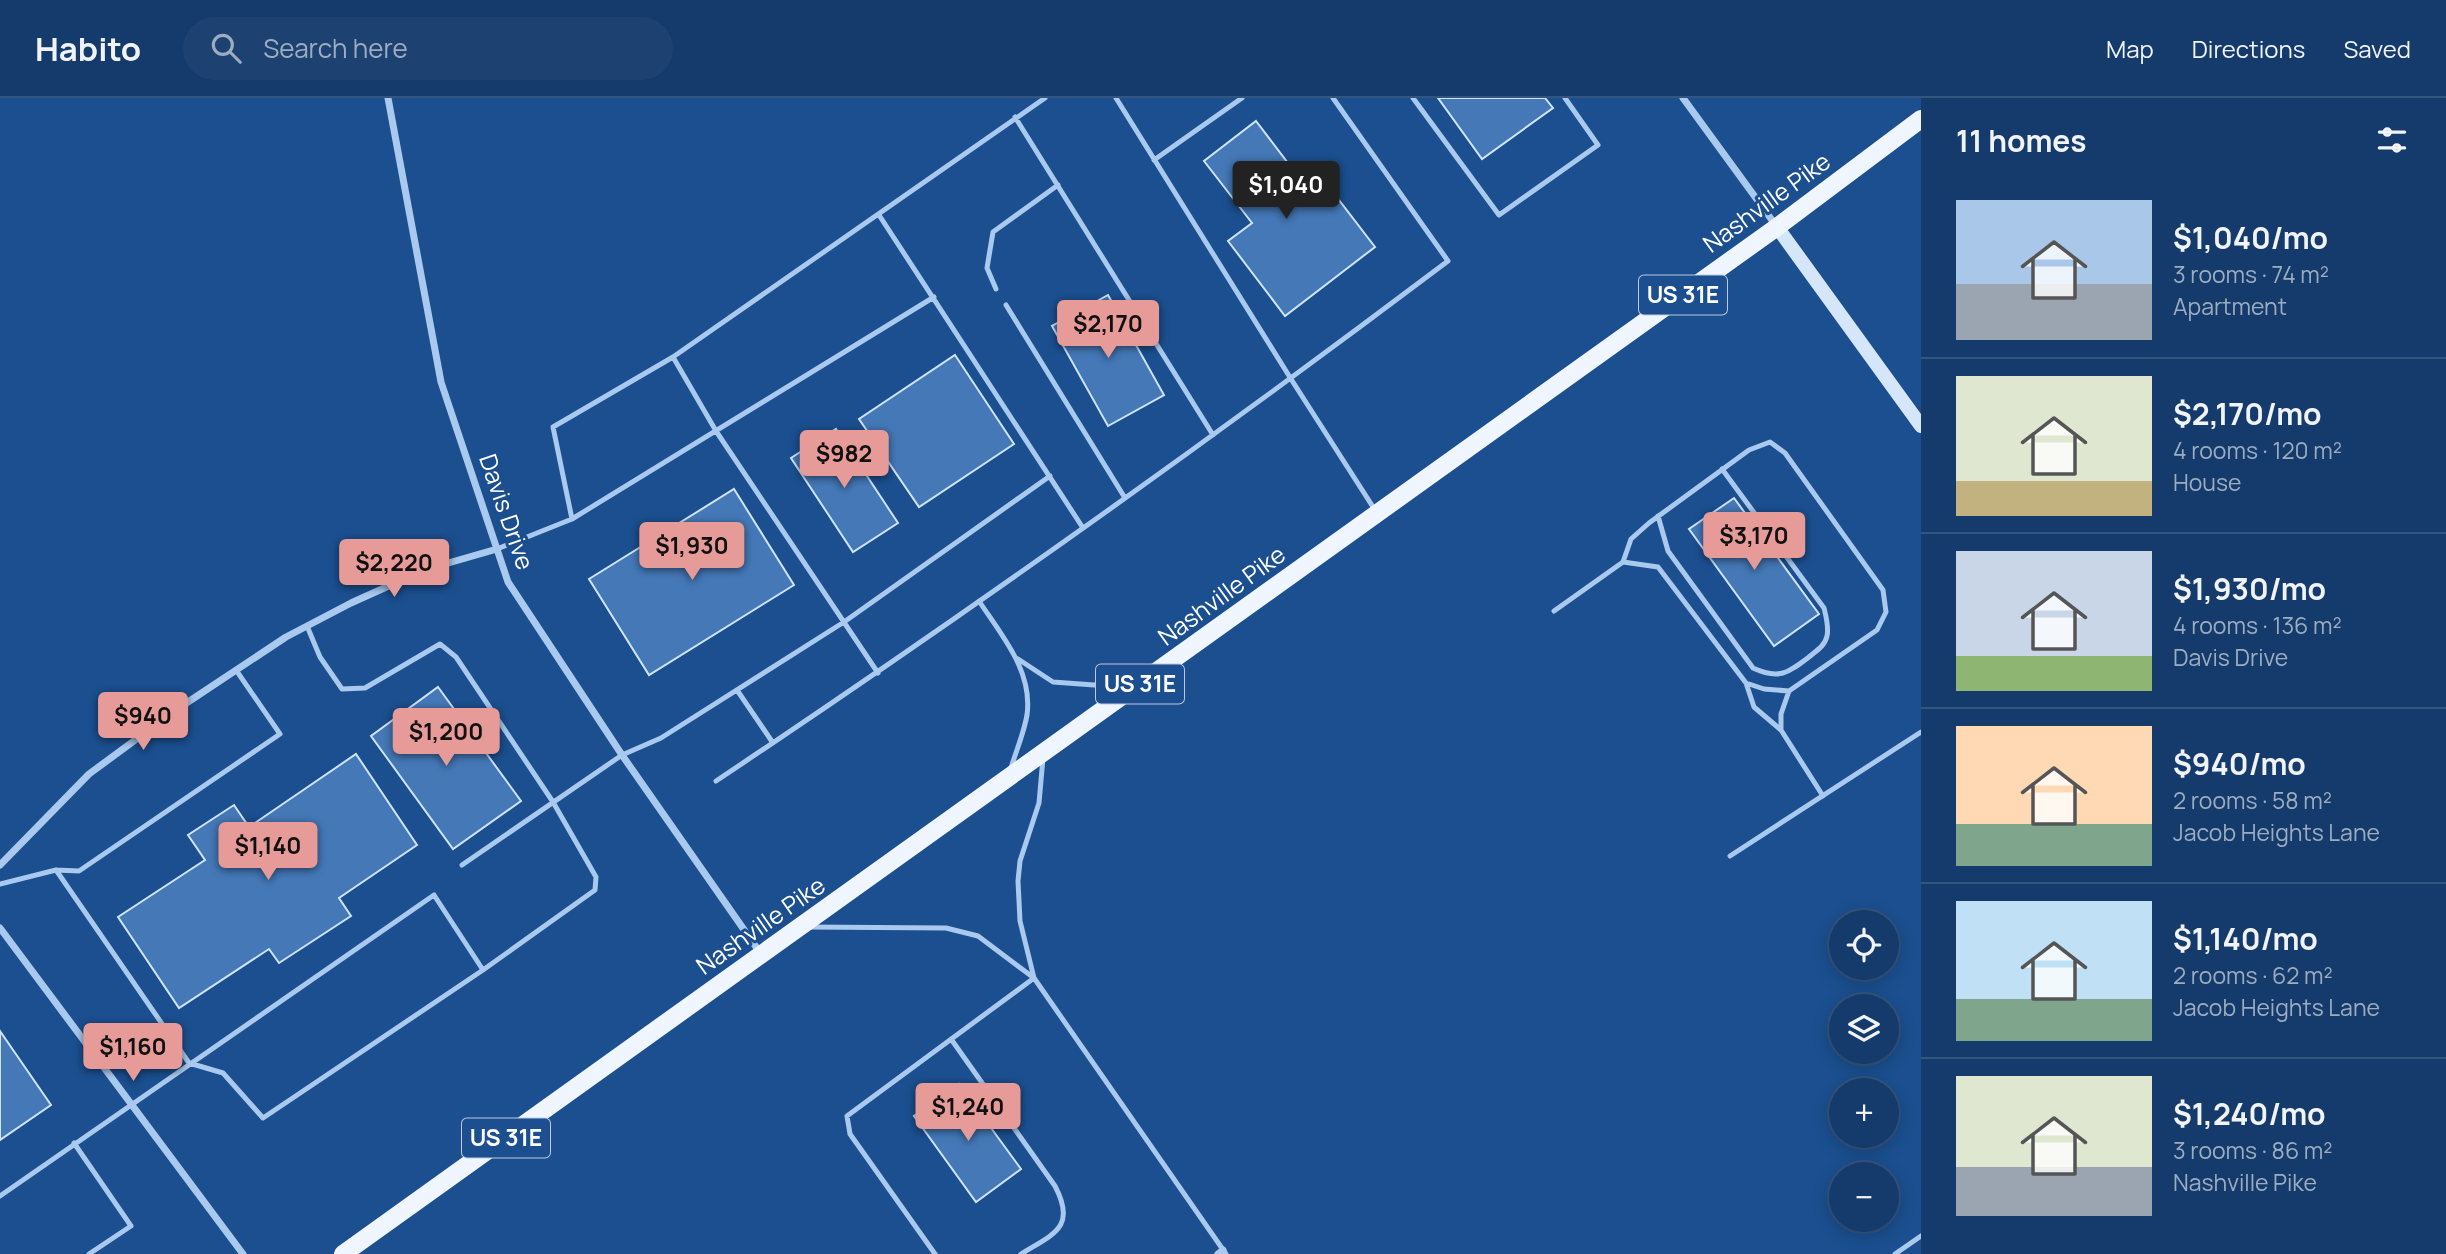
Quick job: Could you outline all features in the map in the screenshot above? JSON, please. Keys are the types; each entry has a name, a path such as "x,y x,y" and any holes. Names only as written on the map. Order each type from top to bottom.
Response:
{"main road":[{"name":"Nashville Pike","path":"343,1254 1150,678 1777,227 1921,119"}],"street":[{"name":"Davis Drive","path":"388,98 441,382 508,582 622,755 762,955"},
{"path":"1683,98 1921,426"},
{"path":"0,865 89,774 236,670 307,626 424,570 497,549"},
{"path":"0,928 243,1254"}],"lane":[{"path":"572,519 553,427 673,357 1045,98"},
{"path":"1116,98 1378,514"},
{"path":"1154,160 1242,98"},
{"path":"716,781 878,673 1083,528 1291,379 1448,261 1333,98"},
{"path":"1413,98 1499,215 1598,145 1565,98"},
{"path":"1015,117 1213,435"},
{"path":"996,289 987,268 993,232 1058,185"},
{"path":"880,215 1083,528"},
{"path":"497,549 572,519 934,297"},
{"path":"1006,305 1125,498"},
{"path":"673,357 716,431 878,673"},
{"path":"1554,611 1623,562 1631,539 1658,516 1749,450 1770,442 1785,453 1883,590 1886,612 1877,630 1789,691 1781,714 1781,730"},
{"path":"1658,516 1668,551 1753,668 1766,674 1791,671 1823,645 1828,635 1824,608 1722,469"},
{"path":"462,865 622,755 661,738 844,622 1050,476"},
{"path":"1623,562 1658,567 1746,683 1754,707 1781,730 1823,796"},
{"path":"979,601 1018,659 1027,690 1027,716 1007,780"},
{"path":"56,870 189,1063 223,1073 263,1118 483,970 595,890 596,877 553,803 456,657 440,644 365,688 342,689 320,657 307,626"},
{"path":"1018,659 1053,682 1094,685 1150,678"},
{"path":"0,884 56,870 79,871 280,734 236,670"},
{"path":"1746,683 1764,689 1789,691"},
{"path":"737,690 773,743"},
{"path":"1730,856 1921,732"},
{"path":"1034,978 1020,921 1018,881 1020,861 1039,803 1043,754"},
{"path":"0,1196 435,895 483,970"},
{"path":"801,927 900,930 946,928 978,936 1034,978 1222,1253"},
{"path":"935,1254 849,1134 846,1115 1034,978"},
{"path":"951,1039 1055,1186 1064,1203 1064,1221 1054,1233 1021,1254"},
{"path":"74,1143 131,1226 89,1254"},
{"path":"1895,1254 1921,1236"}],"building":[{"path":"1438,98 1545,98 1553,108 1482,159"},
{"path":"1256,121 1304,184 1322,178 1375,247 1285,316 1228,241 1252,223 1204,161"},
{"path":"1108,295 1164,395 1108,426 1052,326"},
{"path":"955,355 1014,444 919,507 859,419"},
{"path":"836,429 898,523 853,552 791,458"},
{"path":"734,489 794,585 649,675 589,579"},
{"path":"1734,498 1819,614 1774,646 1689,529"},
{"path":"438,687 521,801 453,849 371,736"},
{"path":"356,754 417,845 339,898 351,916 279,963 269,949 179,1008 118,917 205,860 188,835 234,805 249,827"},
{"path":"0,1031 51,1105 0,1140"},
{"path":"959,1084 1021,1169 976,1202 914,1116"}]}
